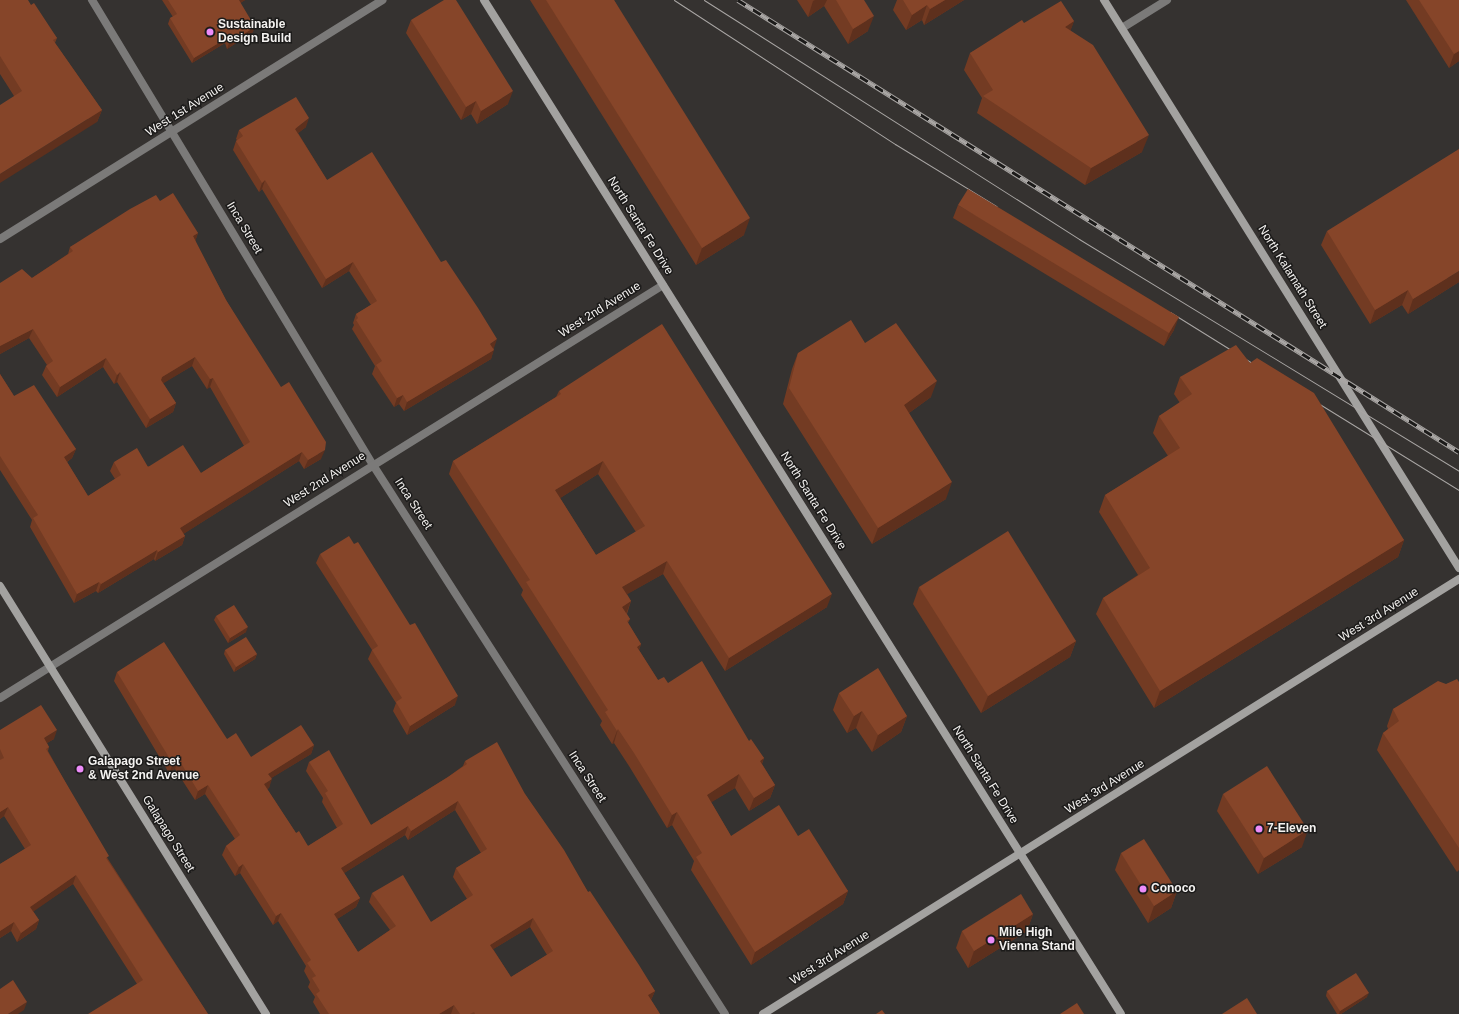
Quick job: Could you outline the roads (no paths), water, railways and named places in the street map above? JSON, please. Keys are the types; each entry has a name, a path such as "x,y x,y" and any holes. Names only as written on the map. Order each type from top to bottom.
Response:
{"main road":[{"name":"North Santa Fe Drive","path":"484,0 1120,1014"},
{"name":"North Kalamath Street","path":"1104,0 1459,568"},
{"name":"West 3rd Avenue","path":"763,1014 1459,579"},
{"name":"Galapago Street","path":"0,586 266,1014"}],"street":[{"name":"Inca Street","path":"92,0 373,465 725,1014"},
{"name":"West 1st Avenue","path":"0,239 173,133 382,0"},
{"path":"1122,28 1167,0"},
{"name":"West 2nd Avenue","path":"0,698 663,285"}],"tram line":[{"path":"674,0 895,144 996,206"},
{"path":"704,0 1079,239 1459,471"},
{"path":"1170,312 1260,368"},
{"path":"1313,400 1459,490"}],"railway":[{"path":"738,0 1459,452"}],"place":[{"name":"Sustainable Design Build","path":"210,32"},
{"name":"Galapago Street & West 2nd Avenue","path":"80,769"},
{"name":"7-Eleven","path":"1259,829"},
{"name":"Conoco","path":"1143,889"},
{"name":"Mile High Vienna Stand","path":"991,940"}]}
